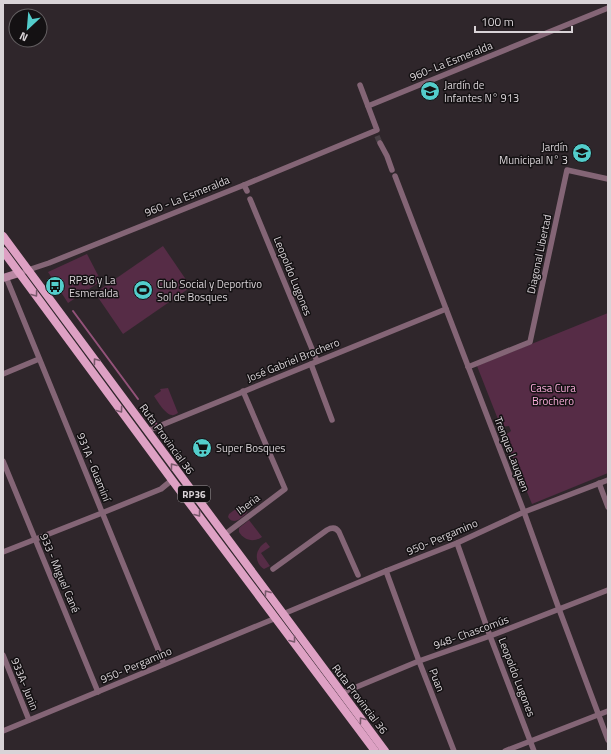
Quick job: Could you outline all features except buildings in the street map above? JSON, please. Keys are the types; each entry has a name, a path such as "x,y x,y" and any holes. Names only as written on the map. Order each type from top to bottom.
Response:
{"main road":[{"name":"Ruta Provincial 36","path":"3,236 224,535 279,616 375,751"},
{"name":"Ruta Provincial 36","path":"3,251 172,480 279,616 342,693 385,751"}],"street":[{"name":"960- La Esmeralda","path":"368,106 608,8"},
{"path":"360,85 368,106"},
{"name":"960 - La Esmeralda","path":"5,278 376,132 368,106"},
{"path":"380,143 392,170"},
{"name":"Diagonal Libertad","path":"468,367 530,342 566,170 608,179"},
{"name":"Trenque Lauquen","path":"395,176 524,512 608,740"},
{"path":"244,185 247,191"},
{"name":"Leopoldo Lugones","path":"250,199 314,362 332,420"},
{"name":"931A - Guaminí","path":"5,278 164,664"},
{"name":"José Gabriel Brochero","path":"147,431 446,309"},
{"path":"3,374 39,359"},
{"name":"Iberia","path":"224,535 284,489 243,391"},
{"name":"933 - Miguel Cané","path":"3,462 98,692"},
{"path":"3,552 161,488 172,480"},
{"name":"950- Pergamino","path":"3,731 386,571 457,543 524,512 608,480"},
{"path":"598,483 608,507"},
{"path":"273,569 326,530 334,528 339,532 358,575"},
{"name":"Leopoldo Lugones","path":"457,543 490,636 534,751"},
{"name":"Puan","path":"386,571 454,751"},
{"name":"948- Chascomús","path":"342,693 419,661 490,636 608,590"},
{"name":"933A- Junin","path":"3,655 29,720"},
{"path":"505,751 608,711"}],"green space":[{"name":"Club Social y Deportivo Sol de Bosques","path":"163,246 191,287 123,334 95,293"},
{"path":"87,254 101,281 68,303 48,272"},
{"name":"Casa Cura Brochero","path":"608,313 608,473 532,504 504,436 511,431 509,426 501,427 477,366"},
{"path":"168,388 178,413 173,415 164,410 154,396 161,391 160,389"},
{"path":"241,505 246,508 247,513 238,520 230,520 228,517 229,514"},
{"path":"249,520 262,537 259,539 246,539 239,532 239,528"},
{"path":"266,542 270,547 261,553 270,566 264,569 258,563 257,555 260,547"}],"waterway":[{"path":"73,311 138,399"},
{"path":"143,405 157,425"}],"tunnel":[{"path":"377,136 380,143"}],"place":[{"name":"Jardín de Infantes N° 913","path":"430,91"},
{"name":"Jardín Municipal N° 3","path":"582,153"},
{"name":"RP36 y La Esmeralda","path":"55,286"},
{"name":"Club Social y Deportivo Sol de Bosques","path":"143,290"},
{"name":"Super Bosques","path":"202,448"}]}
